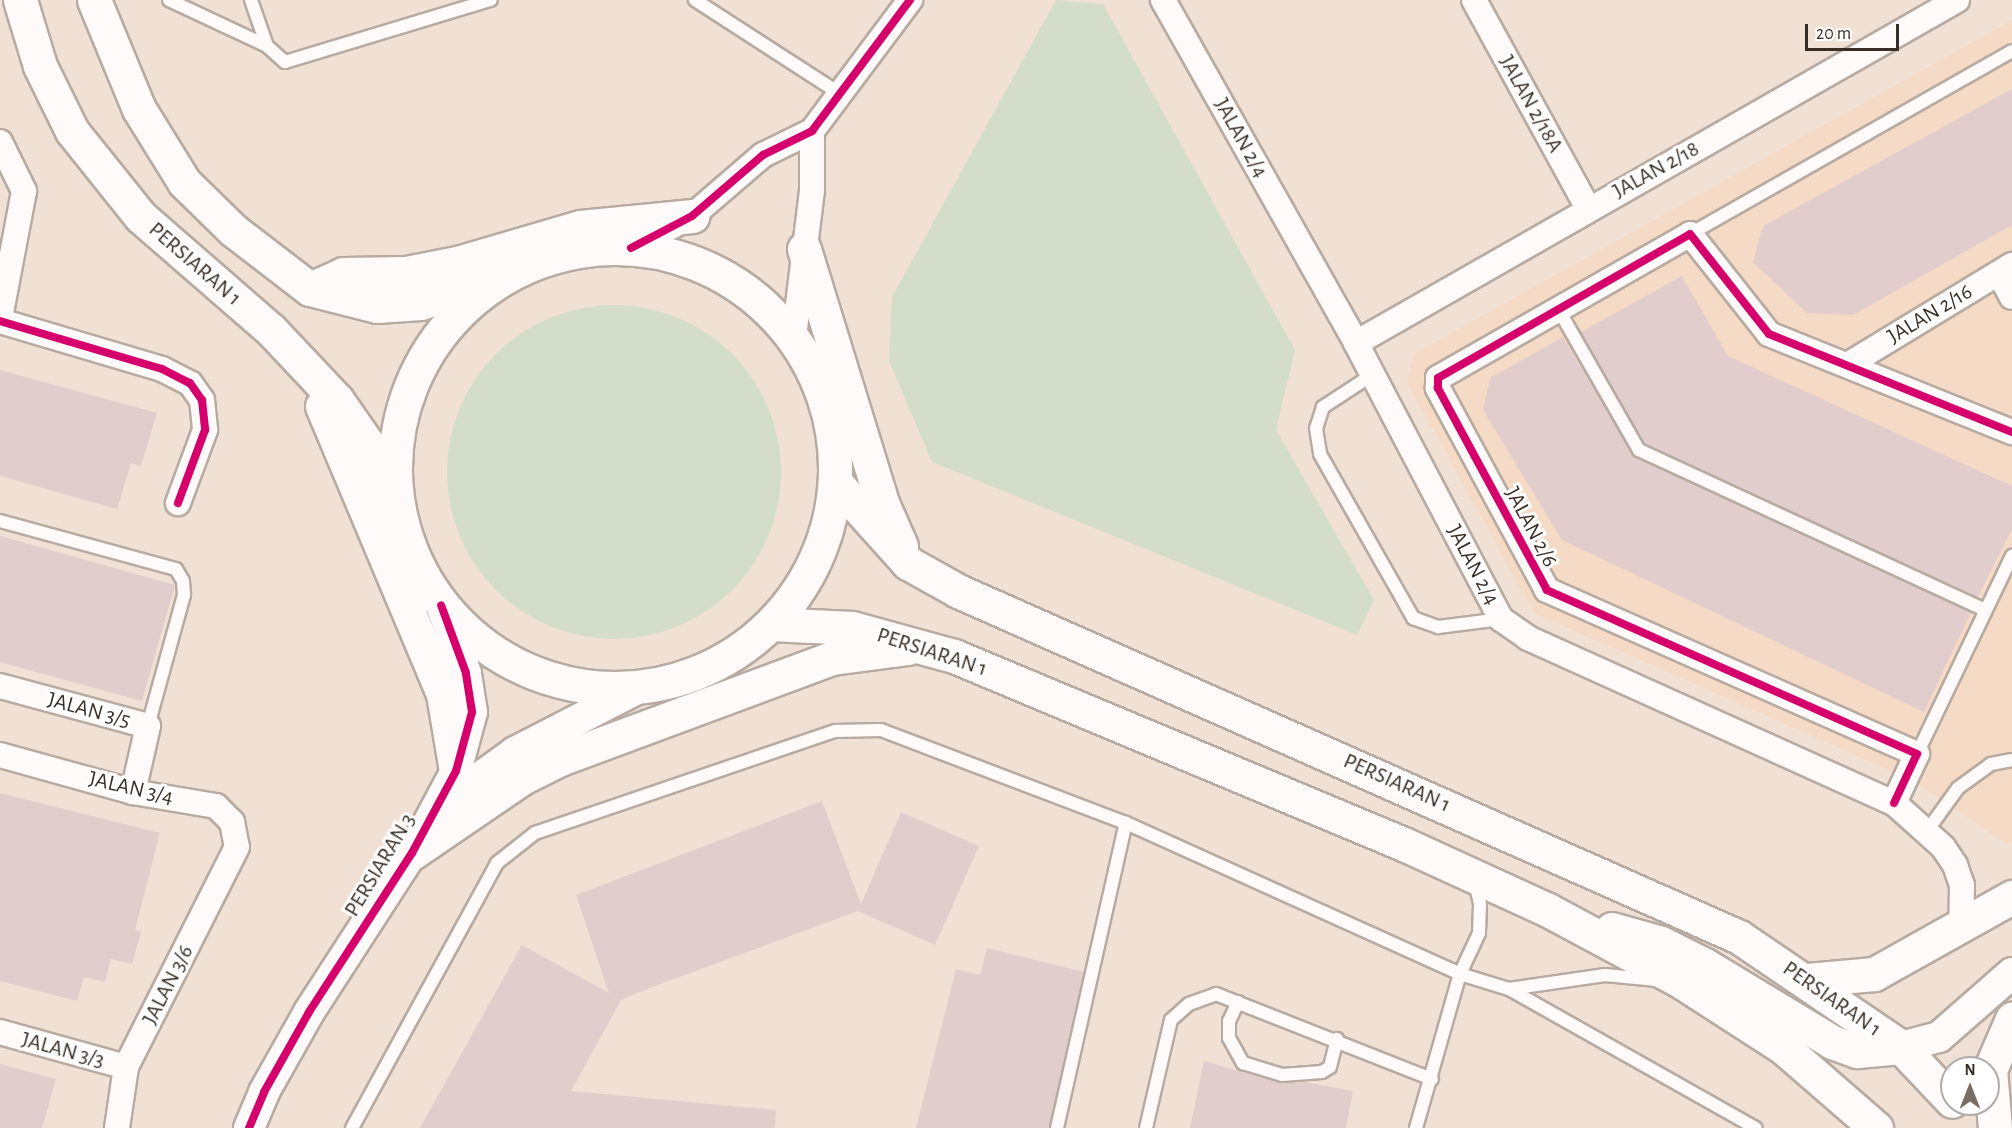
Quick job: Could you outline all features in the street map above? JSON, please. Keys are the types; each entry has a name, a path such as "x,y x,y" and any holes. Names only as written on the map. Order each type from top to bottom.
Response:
{"main road":[{"name":"PERSIARAN 1","path":"20,0 40,66 72,131 141,217 298,357 337,400 367,443 397,511"},
{"path":"94,0 139,109 184,182 233,230 310,289 377,306 410,304 563,255 631,248 693,262 749,292 794,338 819,382 834,432 836,483 821,549 787,608 772,624 733,654 689,675 641,687 585,686 531,672 482,644 441,605 414,561 397,511 394,454 405,398 430,346 468,303 516,271"},
{"path":"310,289 343,274 406,273 457,263 580,227 692,216"},
{"path":"804,249 882,503 908,563"},
{"path":"298,357 335,432 443,694 456,771"},
{"name":"PERSIARAN 1","path":"836,483 908,563 958,591 1739,937 1807,980 1900,1047 1940,1089"},
{"name":"PERSIARAN 1","path":"772,624 852,628 925,646 1548,910 1682,982 1784,1048 1876,1128"},
{"path":"412,853 522,778 560,759 832,658 925,646"},
{"path":"1807,980 1874,974 2012,897"},
{"path":"1548,910 1661,943 1832,1042 1857,1051 1900,1047"},
{"path":"1995,1128 1990,1070 2012,1019"},
{"name":"PERSIARAN 1","path":"1964,1116 1974,1128"}],"street":[{"path":"631,248 692,216 763,155 812,131 910,0"},
{"name":"JALAN 2/4","path":"1163,0 1356,343 1501,619 1528,638 1894,803 1927,831 1955,865 1962,885 1961,924"},
{"name":"JALAN 2/18A","path":"1474,0 1588,208"},
{"name":"JALAN 2/18","path":"1356,343 1588,208 1957,0"},
{"path":"794,338 812,190 812,131"},
{"path":"0,142 24,191 0,320 162,369 190,383 202,400 205,430 178,503"},
{"path":"1690,234 1769,334 1849,364 2012,432"},
{"name":"JALAN 2/6","path":"1690,234 1557,306 1438,378 1438,388 1537,579 1547,590 1917,754"},
{"path":"2005,269 2012,297"},
{"name":"JALAN 2/16","path":"1849,364 2005,269"},
{"name":"PERSIARAN 3","path":"249,1128 264,1092 309,1012 412,853 456,771 472,712 466,673 441,605"},
{"name":"JALAN 3/5","path":"0,686 148,726 133,792"},
{"name":"PERSIARAN 3","path":"434,810 515,752 641,687"},
{"path":"1894,803 1917,754"},
{"name":"JALAN 3/4","path":"0,755 133,792 216,806 232,822 237,847"},
{"name":"JALAN 3/6","path":"117,1128 126,1067 237,847"},
{"path":"1900,1047 1939,1036 2012,974"},
{"name":"JALAN 3/3","path":"0,1032 126,1067"}],"lane":[{"path":"170,0 271,51 285,62 491,0"},
{"path":"251,0 271,51"},
{"path":"695,0 839,93"},
{"path":"1690,234 2012,51"},
{"path":"1557,306 1639,450 1986,610"},
{"path":"1372,375 1323,407 1316,428 1320,454 1413,618 1438,627 1501,619"},
{"path":"0,521 176,569 183,581 184,596 148,726"},
{"path":"1917,754 2012,556"},
{"path":"352,1128 497,863 535,833 835,731 882,730 1126,823 1460,974 1509,989 1756,1128"},
{"path":"1927,831 1958,788 1991,764 2012,760"},
{"path":"1057,1128 1126,823"},
{"path":"1416,1128 1432,1079 1460,974 1479,933 1480,904 1474,878"},
{"path":"1509,989 1605,975 1682,982"},
{"path":"1146,1128 1171,1020 1189,1004 1216,994 1336,1039 1432,1079"},
{"path":"1238,1002 1229,1021 1229,1038 1243,1063 1282,1075 1322,1072 1330,1066 1336,1039"}],"shaded area":[{"path":"2012,20 2012,840 2006,844 1916,782 1534,613 1407,382 1414,354"}],"green space":[{"path":"1056,0 1103,4 1295,350 1276,430 1374,600 1357,635 932,462 889,361 892,297"},
{"path":"614,305 647,308 678,318 707,333 732,354 753,379 768,408 778,439 781,472 778,505 768,536 753,565 732,590 707,611 678,626 647,636 614,639 581,636 550,626 521,611 496,590 475,565 460,536 450,505 447,472 450,439 460,408 475,379 496,354 521,333 550,318 581,308"}],"building":[{"path":"2012,89 2012,225 1853,315 1807,313 1753,262 1763,226"},
{"path":"1682,276 1728,356 2012,486 2012,529 1978,597 1645,444 1581,332"},
{"path":"1563,337 1635,457 1971,612 1924,712 1562,540 1483,410 1490,378"},
{"path":"0,370 157,413 141,466 131,463 117,509 0,476"},
{"path":"0,536 175,585 142,701 0,662"},
{"path":"0,793 160,833 135,930 141,932 132,964 111,959 105,982 84,977 77,1001 0,981"},
{"path":"822,801 861,904 901,812 979,846 935,945 858,911 652,987 621,1000 571,1091 776,1110 775,1128 420,1128 522,945 609,993 576,895"},
{"path":"987,948 1084,972 1049,1128 916,1128 956,969 980,975"},
{"path":"1204,1061 1280,1083 1305,1082 1353,1091 1346,1128 1190,1128"},
{"path":"0,1064 56,1079 42,1128 0,1128"}],"cycle path":[{"path":"631,248 692,216 763,155 812,131 910,0"},
{"path":"1894,803 1917,754 1547,590 1438,388 1438,378 1690,234 1769,334 2012,432"},
{"path":"0,321 162,369 190,383 202,400 205,430 178,503"},
{"path":"249,1128 264,1092 309,1012 412,853 456,771 472,712 466,673 441,605"}]}
